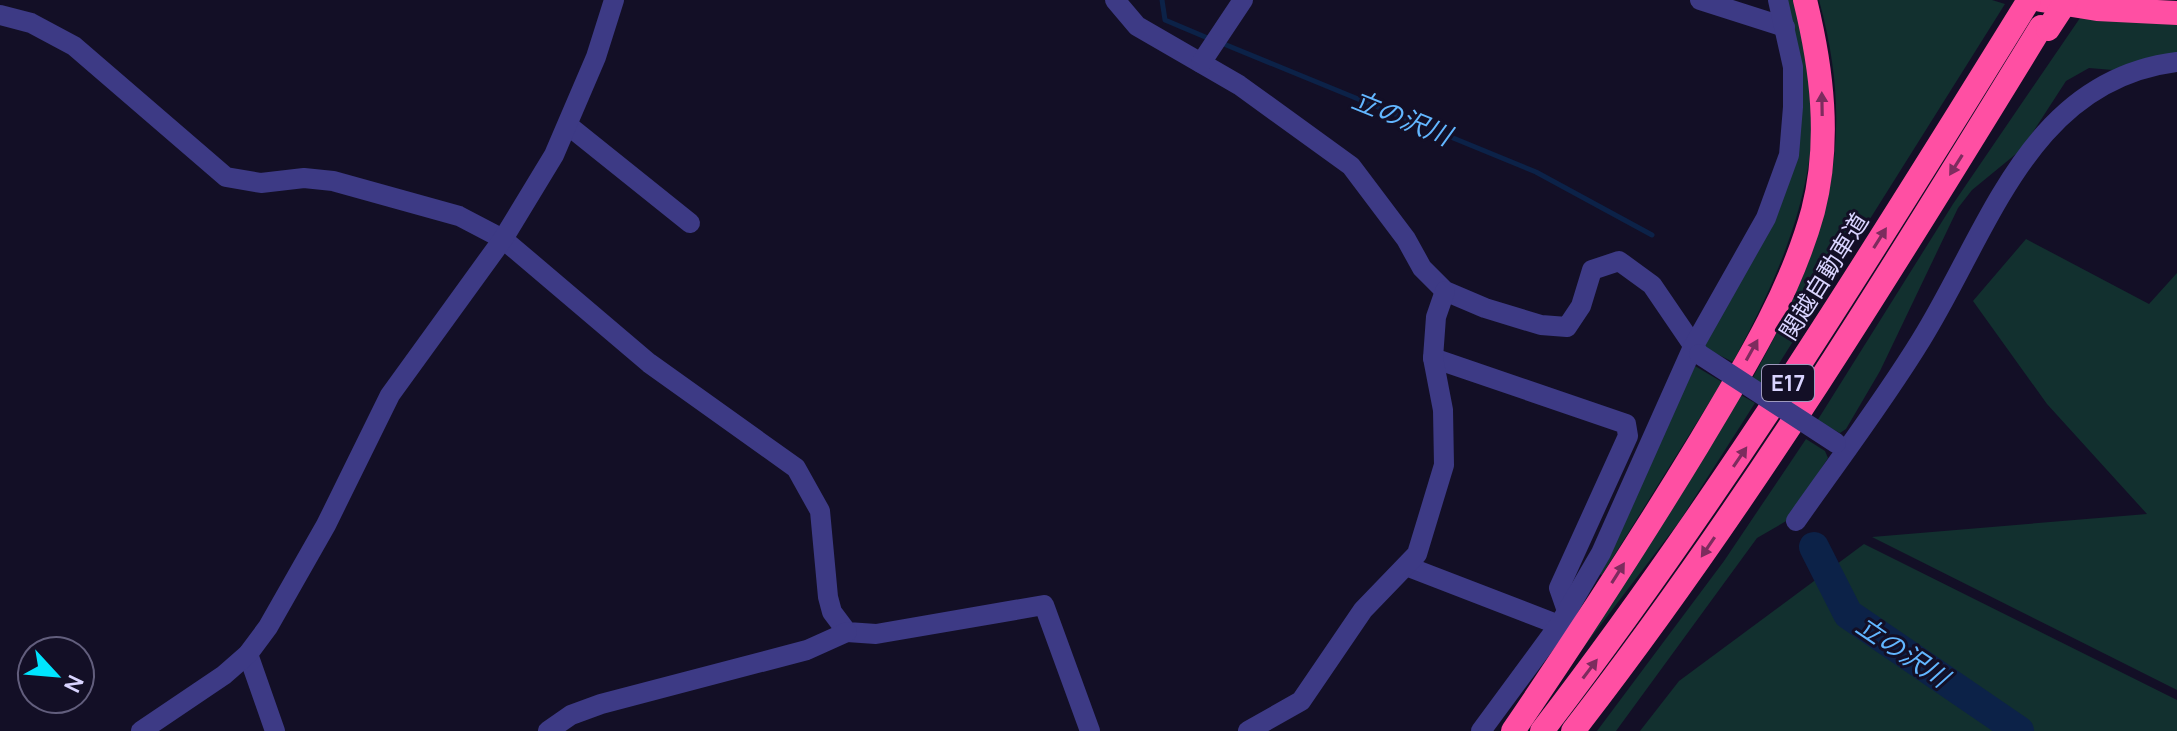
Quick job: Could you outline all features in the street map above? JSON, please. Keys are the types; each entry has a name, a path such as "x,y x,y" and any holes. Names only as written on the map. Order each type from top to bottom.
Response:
{"highway":[{"path":"1513,731 1594,610 1726,397 1772,314 1801,247 1819,177 1823,105 1820,68 1805,0"},
{"name":"関越自動車道","path":"1542,731 1670,562 1744,452 2029,0"},
{"path":"2041,0 2097,9 2177,13"},
{"name":"E17","path":"1573,731 1693,569 1764,465 2045,28 2058,0"},
{"path":"2045,28 2067,0"}],"street":[{"path":"141,731 248,654 268,627 326,525 390,395 503,239 569,126 614,0"},
{"path":"1115,0 1137,26 1239,85 1351,166 1406,239 1422,268 1445,291 1541,325 1567,327 1581,306 1592,270 1619,261 1652,285 1695,351 1842,443"},
{"path":"1201,63 1243,0"},
{"path":"1700,0 1785,27"},
{"path":"1481,731 1563,618 1601,553 1695,351 1766,218 1789,155 1793,67 1778,0"},
{"path":"0,15 31,23 74,46 226,177 261,183 304,178 333,181 459,216 503,239 649,363 796,468 820,511 828,597 832,612 847,632"},
{"path":"1796,521 1842,443 1921,340 1995,203 2038,138 2099,87 2120,74 2177,62"},
{"path":"569,126 690,223"},
{"path":"1248,731 1301,701 1363,610 1417,554 1444,465 1443,410 1433,358 1436,317 1445,291"},
{"path":"1433,358 1626,424 1628,436 1559,588 1563,618"},
{"path":"1406,566 1563,618"},
{"path":"548,731 571,715 601,704 807,650 847,632 876,634 1044,605 1090,731"},
{"path":"248,654 275,731"}],"green space":[{"path":"1783,0 1793,0 1806,49 1812,96 1811,142 1804,187 1792,231 1776,274 1733,362 1703,347 1789,176"},
{"path":"1819,0 1992,0 2005,4 1765,386 1752,379 1799,286 1816,241 1828,197 1835,151 1836,104 1831,54"},
{"path":"2080,18 2177,25 2177,58 2113,70 2089,68 2066,81 2022,149 1972,190 1958,208 1880,371 1846,429 1840,433 1817,421 1953,204"},
{"path":"2026,239 2149,304 2177,273 2177,690 1872,537 2147,514 2047,404 1973,301"},
{"path":"1695,366 1722,382 1602,575 1597,573"},
{"path":"1741,395 1755,403 1679,522 1564,673"},
{"path":"1806,439 1825,451 1828,458 1788,520 1757,538 1616,731 1597,731 1724,561"},
{"path":"1864,544 2177,700 2177,731 1640,731 1679,681"}],"waterway":[{"name":"立の沢川","path":"1162,0 1165,20 1210,39"},
{"name":"立の沢川","path":"1219,42 1536,172 1652,235"},
{"name":"立の沢川","path":"1814,547 1848,614 2019,731"}]}
